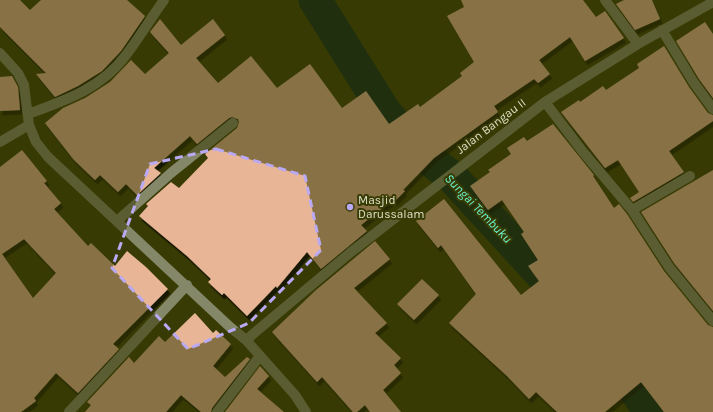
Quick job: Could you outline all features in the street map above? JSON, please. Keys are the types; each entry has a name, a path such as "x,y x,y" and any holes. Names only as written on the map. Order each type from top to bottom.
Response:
{"street":[{"path":"28,114 81,93 99,82 126,56 164,0"},
{"path":"605,0 638,44"},
{"name":"Jalan Bangau II","path":"246,340 351,252 545,102 638,44 713,2"},
{"path":"662,30 694,83 713,109"},
{"path":"0,53 18,73 24,85 28,125 36,142 48,157 187,285 230,327 246,340 295,395 306,412"},
{"path":"545,102 583,152 632,210 669,267 713,321"},
{"path":"118,221 171,173 233,123"},
{"path":"0,142 28,125"},
{"path":"632,210 690,176"},
{"path":"69,412 187,285"},
{"path":"217,412 260,356"}],"highlighted area":[{"path":"216,149 305,176 321,250 249,323 188,349 112,268 150,164"}],"building":[{"path":"0,0 20,0 30,10 41,0 127,0 145,16 121,51 102,71 78,86 55,97 36,74 46,73 0,27"},
{"path":"461,0 583,0 596,17 605,11 624,38 585,61 570,37 539,60 550,74 538,83 534,79 494,106 498,112 434,158 403,190 405,191 394,202 393,200 361,225 367,231 321,269 307,252 277,288 276,286 247,316 224,293 222,295 208,282 211,279 187,256 139,216 148,206 146,204 171,182 179,188 208,158 205,154 237,128 239,122 238,119 232,117 229,118 197,144 190,136 154,168 161,173 137,195 126,184 118,192 100,175 95,180 74,160 45,123 63,108 85,98 110,82 131,60 145,74 169,53 150,32 160,19 181,45 213,19 225,35 196,58 218,83 251,56 277,88 310,64 342,108 366,91 389,124 418,104 420,107 462,76 460,73 474,62 447,16 464,7"},
{"path":"624,0 652,0 660,19 635,30 616,4"},
{"path":"705,22 713,34 713,98 699,79 676,41"},
{"path":"664,46 689,87 708,113 713,115 713,121 669,151 684,172 633,202 630,198 639,192 618,160 605,168 561,112 579,100 580,102 603,86 606,90 639,68 637,64"},
{"path":"12,76 18,87 20,110 0,111 0,77"},
{"path":"553,124 594,175 593,176 614,208 619,204 664,271 708,325 713,327 713,412 664,412 641,382 605,412 557,412 536,392 529,399 507,376 449,323 476,294 441,245 438,248 416,221 444,199 521,295 539,281 528,266 538,260 521,234 524,232 502,200 488,210 470,186 490,172 488,170 511,154 507,148 524,137 527,141"},
{"path":"22,150 47,181 44,183 61,203 54,209 88,246 91,243 115,266 127,251 168,289 113,344 119,349 78,393 56,373 34,398 36,401 21,412 0,412 0,167","holes":["24,239 56,273 33,298 2,254"]},
{"path":"713,170 713,311 674,263 641,212"},
{"path":"375,241 390,259 354,288 387,323 375,333 401,358 394,365 401,373 383,390 401,412 370,412 365,405 357,412 353,412 322,377 317,382 272,332 316,290"},
{"path":"422,279 439,295 414,320 397,304"},
{"path":"195,313 213,333 216,330 231,344 213,366 225,377 247,357 250,359 212,408 211,412 201,412 181,395 166,412 85,412 91,405 87,402 129,357 134,363 159,336 165,342"},
{"path":"260,366 269,376 257,389 284,412 225,412"}],"waterway":[{"name":"Sungai Tembuku","path":"315,0 385,112 421,153 453,178 562,297"},
{"name":"Sungai Tembuku","path":"608,351 650,412"}],"place":[{"name":"Masjid Darussalam","path":"350,207"}]}
